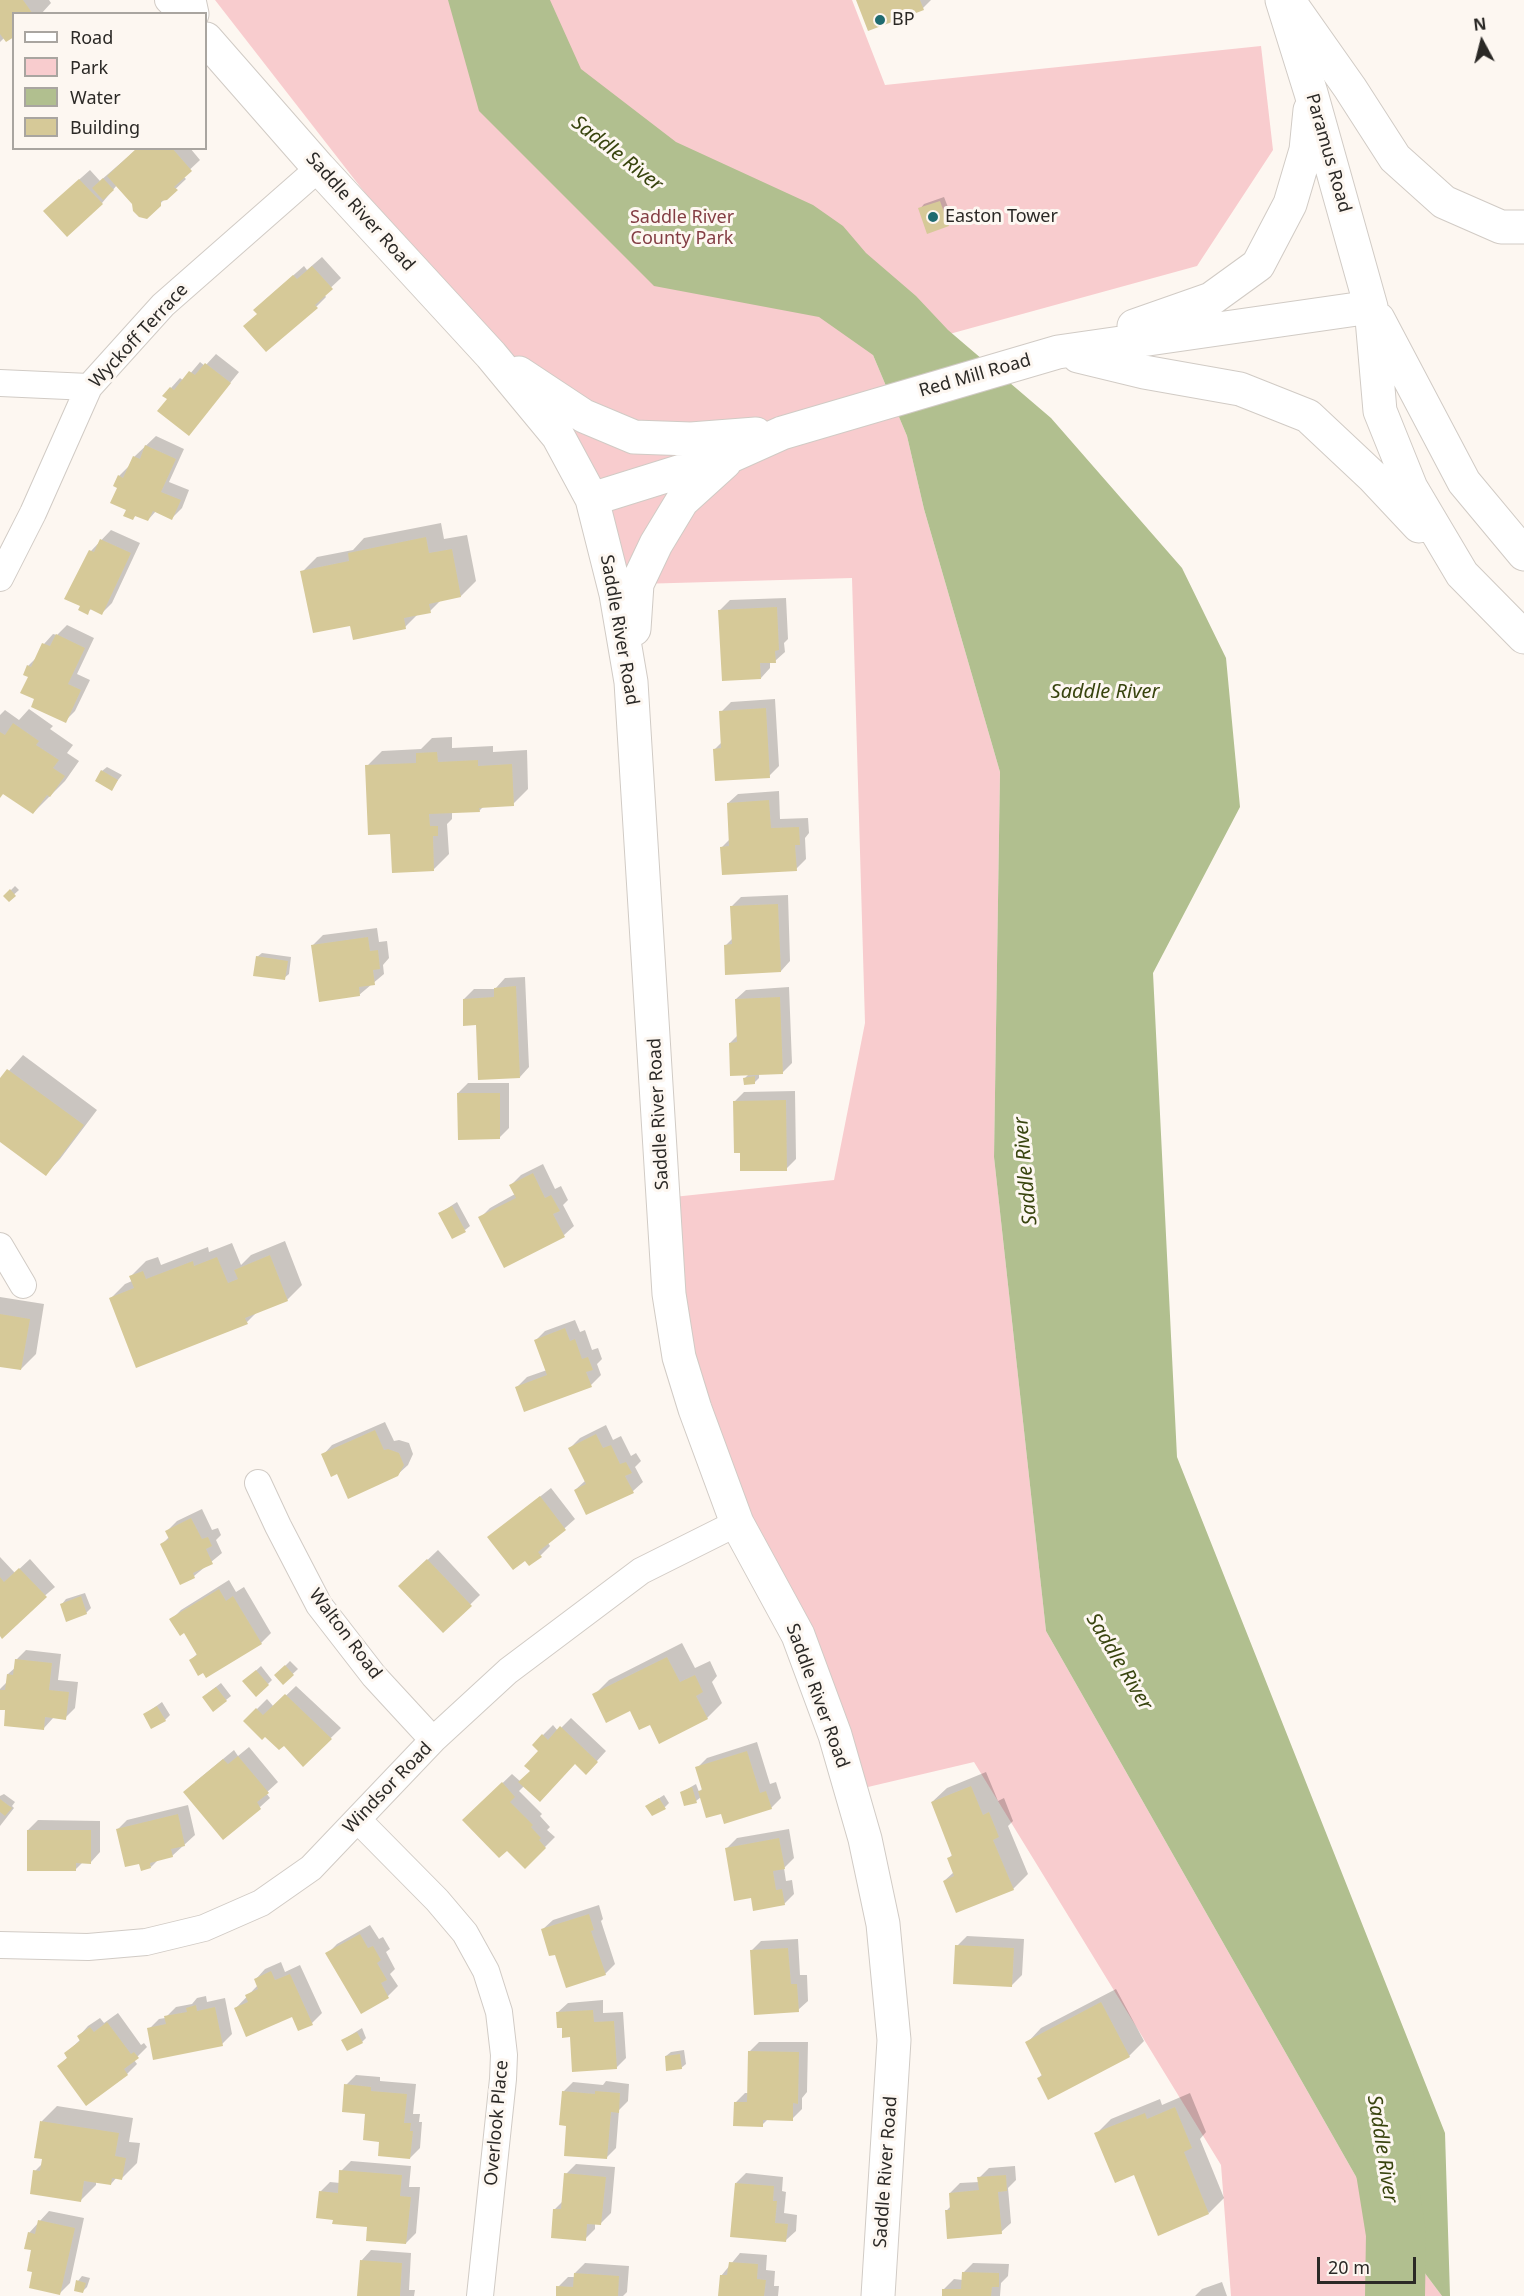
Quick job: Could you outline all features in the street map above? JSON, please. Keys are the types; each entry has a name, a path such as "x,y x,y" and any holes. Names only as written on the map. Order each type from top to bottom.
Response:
{"main road":[{"name":"Paramus Road","path":"1282,0 1311,93 1371,307 1380,411 1411,488 1462,574 1524,637"},
{"path":"1288,0 1350,88 1395,158 1444,202 1501,227 1524,227"},
{"name":"Saddle River Road","path":"207,40 319,168 491,355 558,436 592,499 616,594 631,682 669,1294 680,1357 695,1409 737,1523 798,1635 835,1735 865,1839 883,1924 894,2040 878,2296"},
{"path":"1058,352 1211,299 1258,265 1290,204 1306,150 1311,93"},
{"name":"Paramus Road","path":"1371,307 1464,482 1524,554"},
{"name":"Red Mill Road","path":"592,499 733,455 782,433 848,412 1058,352 1371,307"},
{"path":"1058,352 1144,372 1240,388 1308,416 1373,477 1462,574"},
{"path":"491,355 584,416 634,437 691,439 782,433"},
{"path":"631,682 638,584 656,544 682,501 733,455"}],"street":[{"path":"168,0 180,12"},
{"name":"Wyckoff Terrace","path":"0,578 33,513 89,387 163,306 319,168"},
{"path":"0,383 89,387"},
{"path":"0,1246 23,1285"},
{"name":"Walton Road","path":"258,1483 319,1605 374,1676 433,1740"},
{"name":"Windsor Road","path":"0,1945 87,1947 146,1942 204,1928 261,1903 311,1868 433,1740 508,1671 641,1572 737,1523"},
{"name":"Overlook Place","path":"358,1820 437,1900 465,1933 486,1971 499,2012 504,2055 503,2079 480,2296"}],"green space":[{"name":"Saddle River County Park","path":"215,0 852,0 885,85 1261,46 1273,150 1197,266 873,355 907,436 924,509 1000,772 994,1157 1046,1631 1367,2196 1442,2296 1231,2296 1221,2165 974,1762 851,1791 695,1409 664,1198 834,1180 865,1023 852,578 638,584 631,682 592,499 491,355"}],"water":[{"name":"Saddle River","path":"448,0 550,0 581,69 676,142 813,205 843,226 866,253 916,296 948,330 1051,418 1182,568 1226,658 1240,807 1153,973 1177,1457 1445,2133 1450,2296 1442,2296 1367,2196 1046,1631 994,1157 1000,772 924,509 907,436 873,355 819,317 654,286 479,111"}],"building":[{"path":"0,0 23,0 32,12 12,12 12,38 6,42 0,34"},
{"name":"BP","path":"856,0 920,0 924,10 868,31"},
{"path":"135,150 174,150 192,171 174,187 178,190 167,200 161,201 161,206 147,219 139,217 133,211 132,204 107,176"},
{"path":"103,178 114,190 103,200 92,188"},
{"path":"79,179 103,204 67,237 43,211"},
{"name":"Easton Tower","path":"940,201 949,226 927,234 918,208"},
{"path":"312,266 333,289 315,305 318,308 266,352 243,326 257,314 253,310 293,275 297,279"},
{"path":"205,363 231,383 189,436 157,411 167,399 162,396 170,387 174,390 189,371 195,375"},
{"path":"145,445 176,459 161,492 181,500 172,520 153,511 148,521 135,516 133,520 123,516 126,510 110,503 117,488 113,486 118,475 123,478 133,456 140,459"},
{"path":"426,537 429,553 452,549 461,597 429,604 431,613 404,618 406,629 353,640 350,626 313,633 300,571 349,561 348,553"},
{"path":"100,539 131,553 102,615 90,609 88,615 78,610 80,606 64,599 89,550 94,552"},
{"path":"777,607 779,650 775,651 776,663 760,663 761,679 722,681 718,610"},
{"path":"56,634 85,648 68,684 81,690 66,723 31,707 34,699 20,693 28,677 23,675 27,665 31,667 42,643 50,646"},
{"path":"766,708 770,778 715,781 713,749 721,748 719,711"},
{"path":"13,723 39,741 36,745 59,760 53,768 65,776 50,797 47,795 33,814 3,794 0,798 0,732 5,735"},
{"path":"437,752 438,762 478,760 478,766 512,764 514,806 479,808 480,812 429,814 430,826 438,826 438,836 433,836 434,871 392,873 390,834 368,835 365,765 416,763 416,753"},
{"path":"101,770 118,780 112,791 95,781"},
{"path":"769,800 771,828 799,827 800,845 795,845 797,871 722,875 720,847 729,846 727,803"},
{"path":"10,889 16,896 9,902 3,896"},
{"path":"778,904 781,972 725,975 724,945 732,944 730,906"},
{"path":"368,937 370,951 378,950 380,969 373,970 375,985 359,987 360,996 319,1002 311,945"},
{"path":"256,956 288,961 285,980 253,976"},
{"path":"516,986 520,1078 478,1080 476,1025 463,1026 463,999 494,997 494,988"},
{"path":"780,997 783,1074 730,1076 729,1043 737,1042 735,999"},
{"path":"7,1069 84,1125 46,1176 0,1142 0,1078"},
{"path":"755,1076 755,1084 744,1085 743,1078"},
{"path":"457,1093 500,1093 500,1139 458,1140"},
{"path":"786,1100 787,1171 740,1171 740,1153 734,1153 733,1101"},
{"path":"533,1173 545,1198 551,1195 560,1211 553,1214 565,1237 504,1268 478,1217 516,1198 509,1185"},
{"path":"452,1206 466,1232 452,1239 438,1213"},
{"path":"270,1255 288,1301 245,1318 248,1324 136,1368 109,1298 134,1288 129,1276 143,1271 146,1279 193,1261 194,1266 217,1257 228,1283 238,1279 234,1270"},
{"path":"0,1314 30,1319 21,1370 0,1367"},
{"path":"565,1328 570,1341 575,1339 582,1359 588,1357 593,1370 586,1372 592,1387 524,1412 515,1387 547,1375 534,1340"},
{"path":"375,1430 384,1450 399,1453 404,1465 398,1476 348,1499 337,1474 331,1477 321,1454"},
{"path":"596,1434 603,1448 611,1445 620,1464 626,1462 632,1473 625,1476 634,1493 586,1515 574,1490 586,1484 568,1448"},
{"path":"540,1496 566,1530 538,1552 542,1557 529,1566 525,1561 513,1570 487,1537"},
{"path":"191,1518 202,1539 208,1537 212,1546 206,1549 213,1564 193,1573 195,1578 180,1585 160,1544 169,1539 165,1531"},
{"path":"427,1559 472,1606 443,1633 398,1586"},
{"path":"19,1568 47,1597 2,1639 0,1636 0,1577 4,1582"},
{"path":"219,1589 226,1601 233,1596 262,1644 206,1678 203,1673 198,1676 189,1660 197,1655 184,1633 180,1636 169,1619"},
{"path":"81,1596 87,1614 66,1622 60,1604"},
{"path":"667,1657 680,1682 695,1675 703,1692 696,1696 708,1719 659,1744 650,1725 639,1730 630,1711 606,1723 592,1694"},
{"path":"15,1659 52,1663 49,1690 69,1692 66,1720 45,1717 44,1730 4,1726 5,1710 0,1710 0,1690 5,1690 7,1674 13,1675"},
{"path":"285,1665 294,1675 283,1685 274,1675"},
{"path":"256,1670 269,1685 256,1697 242,1681"},
{"path":"216,1687 227,1701 213,1712 202,1697"},
{"path":"285,1694 332,1739 303,1767 284,1746 279,1750 265,1737 262,1740 243,1721 256,1708 263,1715"},
{"path":"157,1706 166,1721 151,1729 143,1714"},
{"path":"560,1726 598,1762 586,1775 575,1764 540,1802 518,1782 530,1771 524,1766 538,1751 532,1745 542,1734 548,1740"},
{"path":"747,1751 760,1793 766,1791 772,1809 724,1824 721,1814 706,1818 698,1791 702,1790 695,1767"},
{"path":"238,1756 269,1793 257,1802 261,1809 223,1840 183,1792 223,1759 228,1764"},
{"path":"502,1782 515,1797 510,1802 533,1825 531,1827 546,1848 525,1869 507,1851 499,1858 462,1820"},
{"path":"971,1786 983,1815 989,1812 999,1837 993,1840 1014,1890 956,1913 943,1881 954,1876 947,1858 952,1856 931,1802"},
{"path":"692,1787 697,1803 684,1806 680,1792"},
{"path":"659,1798 666,1809 652,1816 645,1806"},
{"path":"0,1799 12,1808 5,1816 0,1812"},
{"path":"178,1814 185,1846 171,1849 173,1857 150,1863 151,1868 141,1871 139,1864 125,1867 116,1829"},
{"path":"27,1830 91,1830 91,1864 76,1863 76,1871 27,1871"},
{"path":"779,1838 785,1869 773,1871 776,1890 782,1889 785,1905 753,1911 751,1898 734,1901 725,1848"},
{"path":"589,1914 594,1930 591,1931 606,1975 566,1988 555,1955 549,1956 541,1929"},
{"path":"360,1934 368,1948 373,1946 381,1960 377,1963 387,1980 381,1983 389,1998 361,2014 325,1953"},
{"path":"955,1945 1014,1948 1012,1987 953,1984"},
{"path":"788,1948 791,1984 797,1984 799,2012 754,2015 750,1950"},
{"path":"271,1971 275,1980 290,1974 313,2025 298,2031 292,2017 246,2037 234,2008 248,2002 245,1995 258,1989 254,1979"},
{"path":"1101,2002 1130,2057 1048,2100 1037,2078 1042,2076 1025,2042"},
{"path":"196,2005 197,2011 215,2007 223,2046 153,2060 147,2028 166,2024 164,2016 187,2012 186,2008"},
{"path":"593,2010 594,2022 614,2021 617,2069 572,2072 570,2037 562,2038 562,2028 557,2028 556,2012"},
{"path":"107,2022 131,2054 134,2052 139,2058 124,2069 128,2075 86,2106 57,2066 67,2058 64,2053 80,2041 77,2036 90,2027 94,2032"},
{"path":"357,2032 363,2043 347,2051 341,2040"},
{"path":"748,2051 799,2052 798,2104 793,2103 793,2121 763,2120 763,2127 733,2126 734,2102 747,2102"},
{"path":"680,2054 682,2069 666,2071 665,2056"},
{"path":"344,2084 371,2087 371,2091 407,2094 404,2123 411,2123 410,2131 413,2131 410,2159 378,2156 379,2142 363,2140 365,2114 342,2112"},
{"path":"562,2091 595,2094 595,2091 620,2093 619,2113 611,2112 607,2159 564,2156 566,2126 559,2125"},
{"path":"1175,2107 1192,2148 1184,2152 1209,2214 1158,2236 1134,2175 1115,2183 1094,2133 1145,2113 1147,2119"},
{"path":"40,2121 119,2133 115,2156 126,2158 122,2180 112,2178 111,2185 84,2181 81,2202 30,2194 33,2170 40,2171 42,2159 34,2158"},
{"path":"339,2170 402,2175 400,2196 411,2197 406,2244 366,2241 367,2227 332,2224 333,2220 316,2218 319,2191 338,2193"},
{"path":"564,2173 606,2177 601,2225 587,2224 586,2241 551,2238 553,2209 561,2209"},
{"path":"1006,2175 1007,2191 998,2192 1002,2234 947,2239 945,2210 950,2210 949,2193 979,2190 977,2177"},
{"path":"735,2183 774,2186 773,2201 777,2201 775,2223 788,2224 786,2242 730,2237"},
{"path":"38,2220 75,2228 60,2295 29,2288 32,2272 27,2271 31,2250 24,2249 28,2232 35,2234"},
{"path":"360,2260 402,2263 400,2296 357,2296"},
{"path":"729,2262 758,2264 757,2279 766,2280 764,2296 718,2296 720,2275 727,2275"},
{"path":"962,2272 999,2273 999,2287 992,2287 991,2296 942,2296 942,2289 961,2289"},
{"path":"574,2273 619,2276 618,2296 556,2296 556,2286 573,2287"},
{"path":"76,2280 86,2283 83,2293 74,2291"}],"waterway":[{"name":"Saddle River","path":"1383,2153 1396,2234 1395,2296"}],"place":[{"name":"BP","path":"880,20"},
{"name":"Easton Tower","path":"933,217"}]}
